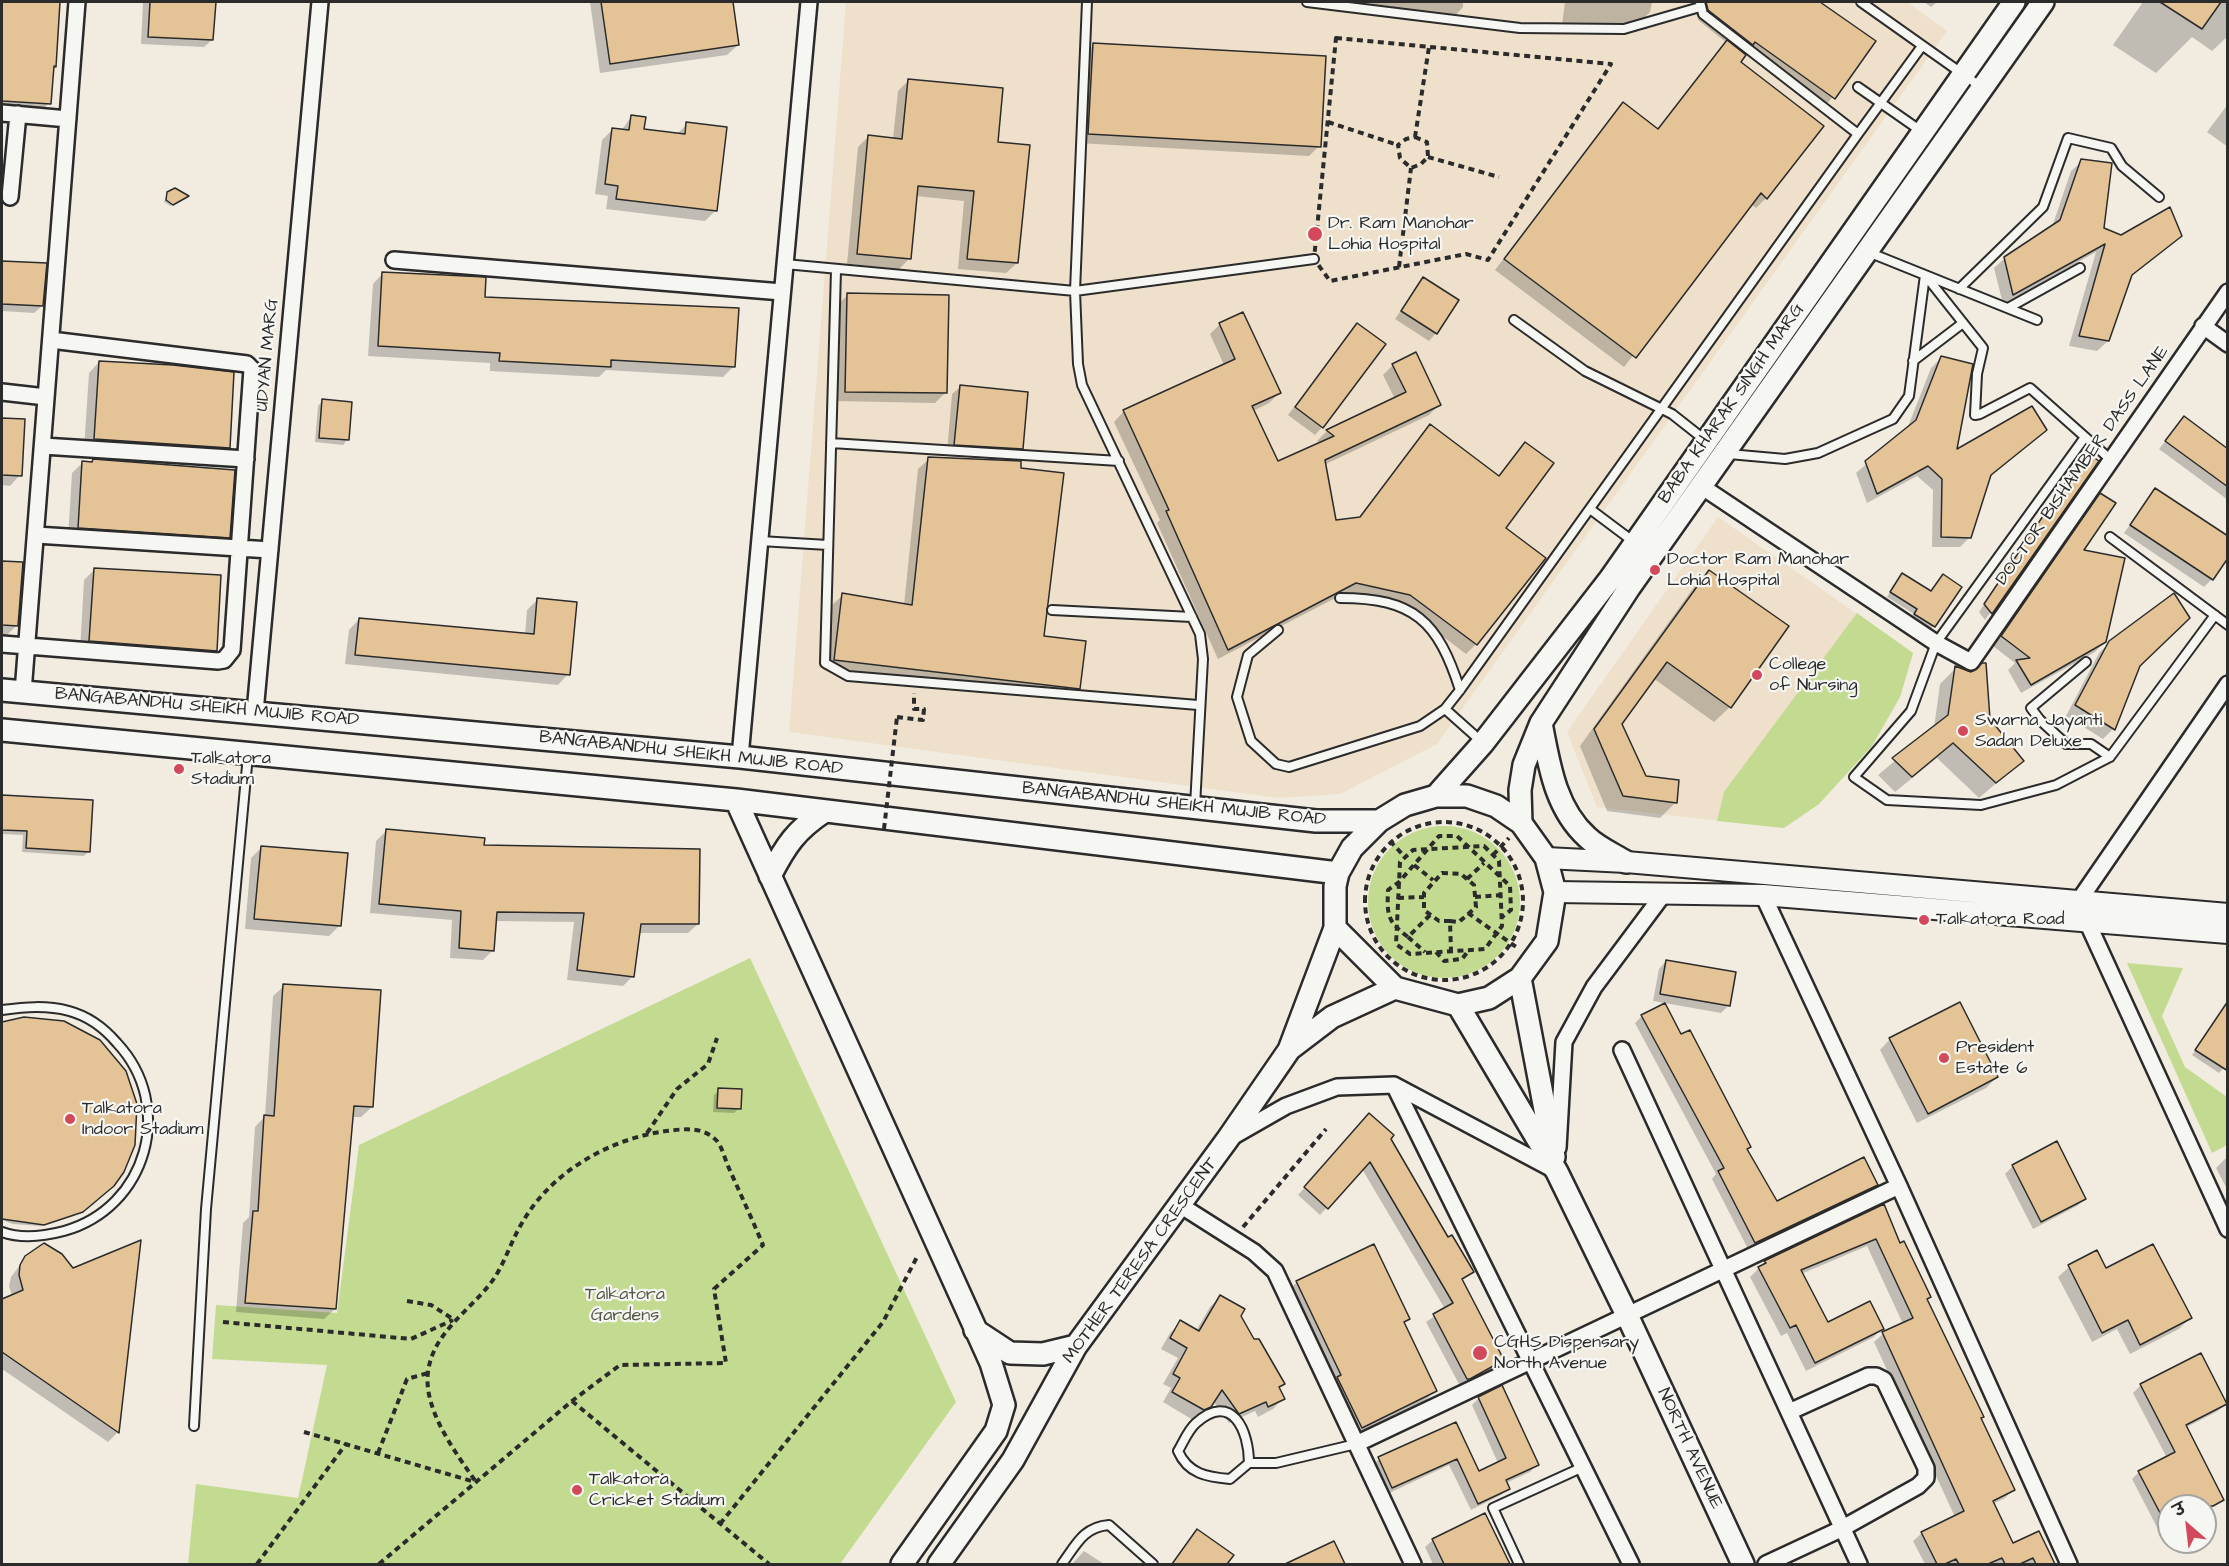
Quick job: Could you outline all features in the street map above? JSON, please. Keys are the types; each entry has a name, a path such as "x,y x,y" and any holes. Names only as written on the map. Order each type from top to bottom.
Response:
{"main road":[{"name":"BABA KHARAK SINGH MARG","path":"1436,796 1483,743 1635,543 2014,2"},
{"name":"BABA KHARAK SINGH MARG","path":"1521,823 1520,790 1524,765 1541,723 1629,588 2043,2"},
{"name":"BANGABANDHU SHEIKH MUJIB ROAD","path":"2,690 740,757 1195,809 1316,821 1377,823"},
{"path":"1541,723 1547,756 1564,809 1588,839 1626,862"},
{"path":"2,730 736,800 1338,873"},
{"path":"1436,796 1467,796 1496,806 1521,823 1546,858 1555,892 1546,941 1520,978 1489,998 1458,1005 1395,988 1335,928 1335,886 1338,873 1352,848 1377,823 1405,805 1436,796"},
{"path":"736,800 990,1363 1004,1404 996,1431 902,1564"},
{"path":"770,876 794,835 803,825 825,811"},
{"name":"MOTHER TERESA CRESCENT","path":"939,1564 1013,1460 1076,1346 1227,1140 1289,1050 1335,928"},
{"name":"NORTH AVENUE","path":"1520,978 1557,1172"},
{"name":"MOTHER TERESA CRESCENT","path":"1289,1050 1332,1017 1395,988"},
{"name":"NORTH AVENUE","path":"1458,1005 1557,1172 1627,1315 1743,1564"},
{"path":"975,1330 1010,1353 1043,1354 1076,1346"}],"street":[{"path":"23,692 77,2"},
{"name":"UDYAN MARG","path":"255,712 320,2"},
{"path":"740,757 808,2"},
{"path":"2,113 68,119"},
{"path":"10,197 18,114"},
{"path":"393,260 782,292"},
{"name":"DOCTOR BISHAMBER DASS LANE","path":"1936,643 1971,662 2228,292"},
{"path":"2203,326 2228,344"},
{"path":"2,644 224,660 232,650 237,548 252,369 247,364 51,340"},
{"path":"2,392 46,397"},
{"path":"43,446 246,459"},
{"path":"1701,486 1936,643"},
{"path":"36,535 270,550"},
{"path":"2078,902 2228,684"},
{"path":"1546,858 1626,862 2228,914"},
{"path":"1555,892 1763,895 2228,933"},
{"path":"1227,1140 1286,1106 1337,1087 1394,1085 1557,1172 1564,1042 1594,987 1665,892"},
{"path":"1763,895 1899,1186 2069,1564"},
{"path":"2078,902 2228,1229"},
{"path":"1622,1050 1858,1564"},
{"path":"1394,1085 1631,1564"},
{"path":"1356,1444 1899,1186"},
{"path":"1180,1204 1264,1260 1275,1271 1413,1564"},
{"path":"1766,1564 1841,1528 1918,1486 1926,1478 1926,1468 1884,1380 1876,1376 1868,1376 1789,1412"}],"lane":[{"path":"1087,2 1075,291 1078,364 1082,385 1200,634 1203,659 1198,705 1195,809"},
{"path":"1307,2 1520,28 1624,29 1700,4 1703,14 1858,134"},
{"path":"1861,2 1982,88"},
{"path":"1278,630 1248,655 1237,697 1251,741 1276,764 1289,767 1420,726 1445,710 1922,46"},
{"path":"1858,87 1923,132"},
{"path":"1959,289 2043,207 2068,138 2111,148 2122,166 2159,196"},
{"path":"1866,251 2037,320"},
{"path":"785,264 1075,291 1314,259"},
{"path":"2008,308 2080,268"},
{"path":"836,270 825,663 848,676 1198,705"},
{"path":"1925,275 1983,348 1977,375 1975,415 2030,388 2111,460"},
{"path":"1724,453 1785,459 1818,453 1893,419 1909,396 1925,275"},
{"path":"1514,320 1586,371 1659,410 1672,414 1706,440"},
{"path":"1913,361 1963,323"},
{"path":"2085,437 1936,643 1911,711 1854,777 1887,800 1981,805 2056,784 2110,757 2215,615"},
{"path":"831,443 1119,461"},
{"path":"1590,509 1635,543"},
{"path":"2110,537 2228,625"},
{"path":"760,541 828,545"},
{"path":"1340,598 1375,598 1402,606 1429,627 1449,655 1460,690"},
{"path":"1052,610 1192,617"},
{"path":"2086,662 2031,708 2040,720 2066,744 2091,744 2110,757"},
{"path":"1445,710 1483,743"},
{"path":"194,1426 206,1209 248,754"},
{"path":"2,1010 34,1005 70,1011 104,1028 131,1057 146,1094 149,1133 138,1171 116,1203 83,1226 45,1236 2,1232"},
{"path":"1249,1463 1249,1442 1244,1428 1228,1413 1216,1412 1195,1424 1178,1451 1183,1464 1205,1477 1230,1479 1249,1463 1276,1463 1356,1444"},
{"path":"1520,1564 1493,1508 1584,1467"},
{"path":"1062,1564 1083,1533 1096,1526 1109,1525 1152,1564"}],"path":[{"path":"1336,39 1611,64 1488,260 1466,254 1330,280 1314,259 1328,122 1336,39"},
{"path":"1416,137 1429,47"},
{"path":"1328,122 1398,146"},
{"path":"1398,146 1406,139 1416,137 1427,142 1428,157 1421,164 1411,168"},
{"path":"1398,146 1400,158 1411,168"},
{"path":"1428,157 1499,177"},
{"path":"1399,267 1411,168"},
{"path":"884,829 897,717 923,720 924,709 914,709 914,681"},
{"path":"1438,822 1467,825 1493,839 1509,855 1522,888 1521,916 1510,943 1486,968 1453,979 1418,975 1393,961 1372,934 1365,906 1371,872 1392,842 1416,827 1438,822"},
{"path":"1377,823 1405,857"},
{"path":"1425,952 1396,928 1387,915 1388,890 1399,882 1438,836 1457,836 1510,886 1511,910 1502,917"},
{"path":"1484,846 1500,861 1502,926 1485,949 1410,954 1396,944 1400,862 1413,850 1428,848 1484,846"},
{"path":"1467,879 1484,863"},
{"path":"1414,865 1432,880"},
{"path":"1442,873 1461,874 1467,879 1474,885 1476,907 1459,922 1439,921 1424,910 1424,897 1432,880 1442,873"},
{"path":"1475,897 1501,895"},
{"path":"1398,898 1424,897"},
{"path":"1468,913 1496,935 1535,958"},
{"path":"1408,938 1430,915"},
{"path":"1450,921 1451,951"},
{"path":"1436,952 1443,961 1462,959 1469,950"},
{"path":"646,1134 677,1089 708,1064 717,1038"},
{"path":"379,1564 572,1401 620,1365 726,1364 714,1288 763,1245 717,1141 694,1128 646,1134 577,1164 548,1188 522,1222 491,1282 454,1320 435,1350 428,1373 433,1411 447,1440 476,1482"},
{"path":"1233,1239 1326,1129"},
{"path":"720,1524 883,1322 917,1257"},
{"path":"406,1300 431,1305 454,1320"},
{"path":"223,1322 411,1339 454,1320"},
{"path":"378,1453 407,1378 428,1373"},
{"path":"572,1401 769,1564"},
{"path":"304,1432 476,1482"},
{"path":"257,1564 346,1444"}],"shaded area":[{"name":"Dr. Ram Manohar Lohia Hospital","path":"846,2 1907,2 1947,31 1437,744 1340,794 1278,798 789,732"},
{"name":"College of Nursing","path":"1718,517 1913,653 1900,697 1872,746 1819,804 1784,828 1597,807 1567,732"}],"green space":[{"path":"1857,613 1913,653 1900,697 1872,746 1819,804 1784,828 1717,821 1724,792"},
{"path":"1444,826 1473,832 1498,848 1514,873 1520,902 1514,931 1498,956 1473,972 1444,978 1415,972 1390,956 1374,931 1368,902 1374,873 1390,848 1415,832"},
{"name":"Talkatora Gardens","path":"750,958 956,1402 840,1564 188,1564 196,1484 298,1498 327,1365 212,1359 216,1305 337,1313 359,1145"},
{"path":"2127,963 2183,968 2162,1016 2185,1067 2227,1097 2227,1145 2212,1153"}],"building":[{"path":"2,2 60,2 51,104 2,101"},
{"path":"150,2 216,2 213,40 148,37"},
{"path":"601,2 733,2 739,45 610,64"},
{"path":"1706,2 1820,2 1876,41 1835,99 1755,42 1753,45 1708,10"},
{"path":"2160,2 2221,2 2202,29"},
{"path":"1727,40 1746,55 1741,62 1824,126 1767,199 1761,193 1636,358 1504,259 1623,102 1658,129"},
{"path":"1093,43 1326,56 1321,147 1088,134"},
{"path":"908,79 1003,88 998,142 1030,145 1018,263 967,259 974,191 918,186 911,259 857,254 868,135 902,139"},
{"path":"631,115 646,117 644,129 685,134 686,122 727,127 717,211 616,199 618,186 605,184 612,128 629,130"},
{"path":"2081,159 2112,163 2104,228 2121,235 2170,207 2182,236 2132,275 2109,341 2079,336 2105,244 2013,295 2004,257 2060,220"},
{"path":"175,188 189,196 173,205 166,200 167,192"},
{"path":"2,261 47,263 43,306 2,304"},
{"path":"382,272 486,277 485,297 739,308 735,367 611,360 611,367 499,361 500,353 378,346"},
{"path":"1423,277 1459,300 1437,334 1401,311"},
{"path":"847,293 949,295 947,393 845,392"},
{"path":"1243,312 1281,393 1252,406 1278,461 1334,436 1326,430 1406,392 1392,364 1416,352 1441,405 1325,460 1336,520 1360,517 1430,424 1499,476 1525,442 1554,463 1506,528 1546,558 1477,645 1410,595 1356,583 1228,650 1166,511 1169,510 1123,410 1235,359 1219,323"},
{"path":"1357,323 1386,344 1323,428 1295,407"},
{"path":"1941,356 1973,364 1957,449 2032,406 2047,430 1991,475 1971,538 1941,537 1942,479 1928,466 1877,494 1865,461 1916,420"},
{"path":"99,361 173,365 234,372 230,448 94,439"},
{"path":"960,385 1028,392 1023,449 954,445"},
{"path":"322,399 352,402 349,440 319,438"},
{"path":"2184,416 2228,449 2228,487 2165,441"},
{"path":"2,418 25,419 22,476 2,475"},
{"path":"2086,452 2099,461 1992,614 1984,604"},
{"path":"928,457 1021,461 1021,468 1064,473 1044,636 1086,641 1080,689 834,660 842,593 912,605"},
{"path":"93,459 235,470 230,538 78,528 82,461 92,462"},
{"path":"2155,488 2228,536 2228,558 2213,580 2130,525"},
{"path":"2100,493 2116,503 2084,550 2125,558 2106,642 2031,685 2016,660 2030,658 2001,636"},
{"path":"2,561 23,562 18,626 2,625"},
{"path":"94,568 221,575 217,651 89,641"},
{"path":"1709,570 1789,626 1731,708 1667,662 1622,724 1646,776 1679,780 1677,803 1623,796 1594,729"},
{"path":"1902,573 1931,591 1943,574 1962,587 1935,627 1914,614 1917,609 1890,592"},
{"path":"2174,593 2190,618 2140,666 2115,730 2075,705 2109,641"},
{"path":"537,598 577,602 570,675 355,655 359,618 534,634"},
{"name":"Swarna Jayanti Sadan Deluxe","path":"1982,663 1986,663 1990,719 2024,761 1996,783 1953,743 1912,777 1892,758 1948,715 1955,666 1971,672"},
{"path":"2,795 93,800 90,852 26,848 27,831 2,830"},
{"path":"386,829 485,838 484,845 700,849 699,924 641,924 634,977 577,970 584,913 497,912 494,951 459,948 461,911 379,904"},
{"path":"261,846 348,853 341,926 254,919"},
{"path":"1666,960 1736,972 1730,1006 1660,994"},
{"path":"283,984 381,990 373,1107 354,1106 336,1309 245,1303 253,1211 258,1211 264,1115 274,1116"},
{"path":"2228,1001 2228,1071 2195,1050"},
{"name":"President Estate 6","path":"1960,1002 1998,1077 1928,1114 1889,1038"},
{"path":"1665,1003 1681,1034 1690,1030 1751,1147 1747,1149 1777,1201 1864,1157 1878,1185 1755,1243 1718,1171 1724,1168 1641,1015"},
{"name":"Talkatora Indoor Stadium","path":"24,1017 64,1021 100,1040 126,1071 137,1104 135,1145 124,1172 114,1186 83,1212 44,1225 2,1219 2,1022"},
{"path":"718,1088 742,1089 741,1109 717,1108"},
{"path":"1369,1113 1394,1135 1391,1139 1448,1237 1452,1235 1474,1272 1462,1279 1504,1360 1470,1379 1467,1379 1433,1314 1453,1303 1370,1162 1328,1209 1304,1187"},
{"path":"2057,1141 2086,1199 2041,1222 2012,1165"},
{"path":"1884,1204 1900,1243 1904,1241 1931,1297 1927,1299 1984,1417 1981,1418 2015,1490 1993,1501 2013,1543 2039,1531 2055,1564 2036,1564 2033,1558 2020,1564 2005,1564 2002,1558 1988,1564 1959,1564 1956,1559 1945,1564 1937,1564 1921,1532 1964,1511 1882,1332 1913,1318 1876,1239 1801,1270 1828,1322 1870,1301 1884,1329 1815,1363 1796,1325 1790,1328 1758,1267 1766,1263 1764,1261"},
{"path":"141,1240 119,1433 2,1352 2,1299 23,1290 19,1275 20,1265 25,1256 44,1243 62,1254 73,1268"},
{"path":"1374,1244 1410,1319 1404,1322 1437,1391 1362,1428 1337,1377 1341,1375 1296,1281"},
{"path":"2153,1244 2192,1318 2140,1345 2128,1320 2102,1333 2068,1265 2097,1250 2106,1268"},
{"path":"1220,1295 1245,1309 1241,1316 1254,1339 1259,1339 1285,1384 1279,1387 1285,1399 1268,1407 1266,1402 1239,1414 1222,1390 1211,1407 1204,1410 1172,1392 1180,1378 1173,1374 1187,1348 1170,1338 1180,1320 1199,1331"},
{"path":"2201,1353 2227,1404 2186,1425 2224,1500 2217,1504 2217,1494 2157,1494 2157,1507 2138,1471 2175,1452 2140,1384"},
{"path":"1502,1385 1539,1465 1506,1480 1510,1489 1478,1504 1457,1459 1392,1488 1378,1457 1456,1422 1479,1471 1506,1458 1478,1397"},
{"path":"1485,1513 1510,1564 1444,1564 1432,1539"},
{"path":"1197,1529 1234,1555 1227,1564 1172,1564"},
{"path":"1334,1541 1345,1564 1285,1564"}],"place":[{"name":"Dr. Ram Manohar Lohia Hospital","path":"1315,234"},
{"name":"Doctor Ram Manohar Lohia Hospital","path":"1655,570"},
{"name":"College of Nursing","path":"1757,675"},
{"name":"Swarna Jayanti Sadan Deluxe","path":"1963,731"},
{"name":"Talkatora Stadium","path":"179,769"},
{"name":"Talkatora Road","path":"1924,920"},
{"name":"President Estate 6","path":"1944,1058"},
{"name":"Talkatora Indoor Stadium","path":"70,1119"},
{"name":"CGHS Dispensary North Avenue","path":"1480,1353"},
{"name":"Talkatora Cricket Stadium","path":"577,1490"}]}
